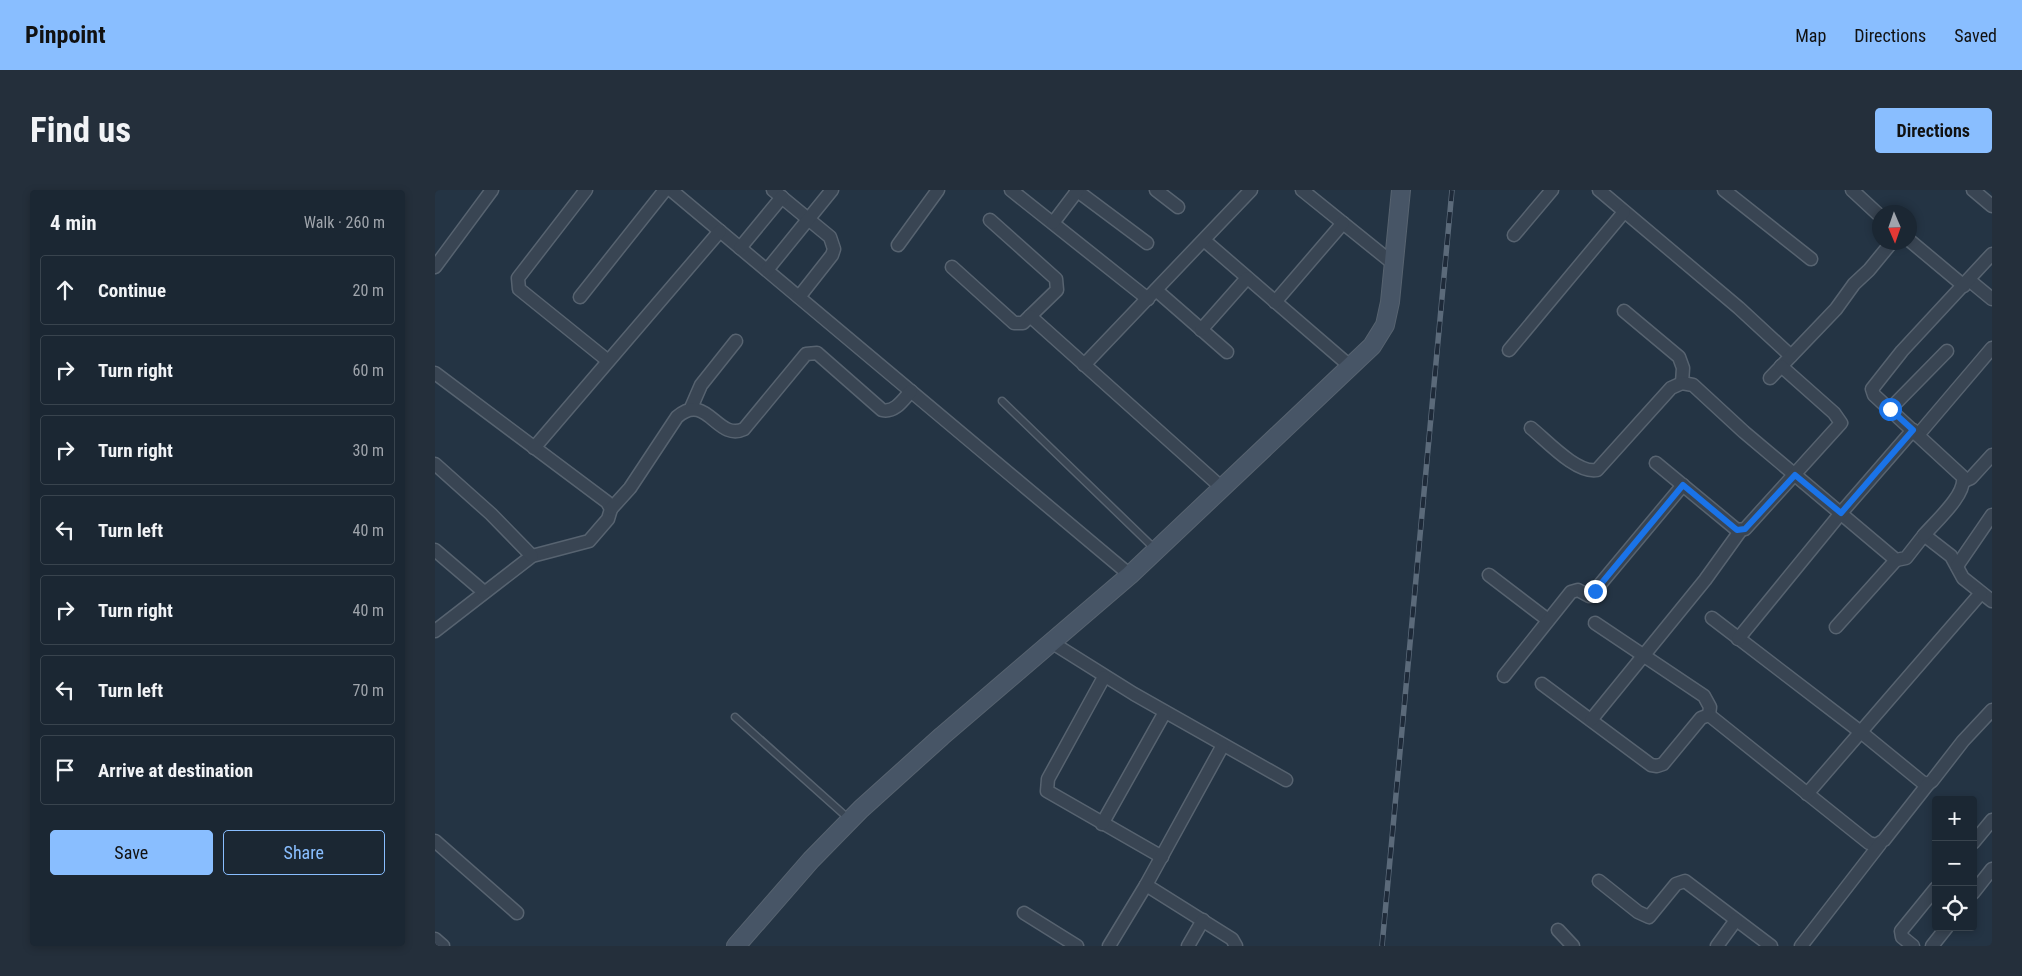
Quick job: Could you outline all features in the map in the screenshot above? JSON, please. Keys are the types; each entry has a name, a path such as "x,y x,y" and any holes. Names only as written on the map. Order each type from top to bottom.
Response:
{"street":[{"path":"437,260 492,190"},
{"path":"586,190 518,278 517,284 519,289 607,360"},
{"path":"580,297 665,190"},
{"path":"671,190 1130,575"},
{"path":"767,270 832,190"},
{"path":"898,245 938,190"},
{"path":"1011,190 1053,223 1201,330 1227,352"},
{"path":"1053,223 1077,190 1147,243"},
{"path":"1156,190 1178,207"},
{"path":"1084,365 1251,190"},
{"path":"1302,190 1395,265"},
{"path":"736,946 811,860 850,820 941,736 1130,575 1372,346 1385,325 1390,302 1401,190"},
{"path":"1514,235 1552,190"},
{"path":"1599,190 1739,308 1791,356"},
{"path":"1724,190 1811,259"},
{"path":"1853,190 1872,208"},
{"path":"1973,190 1992,206"},
{"path":"740,248 777,194 830,237 834,249 832,255 799,297"},
{"path":"1509,350 1624,212"},
{"path":"952,267 1014,323 1023,322 1057,290 1057,282 990,220"},
{"path":"1275,302 1343,223"},
{"path":"534,448 607,360 720,231"},
{"path":"1205,240 1351,367"},
{"path":"1917,246 1992,299"},
{"path":"1770,378 1836,309 1854,284 1869,270 1885,250"},
{"path":"1836,627 1896,560 1906,558 1963,488 1961,473 1874,395 1872,389 1902,352 1992,254"},
{"path":"1201,330 1247,278"},
{"path":"1623,311 1679,357 1683,368 1682,383"},
{"path":"1030,316 1221,487"},
{"path":"435,632 531,556 589,541 608,520 611,510 630,488 677,417 691,408 701,385 736,340"},
{"path":"1738,639 1841,513 1992,348"},
{"path":"1890,409 1947,350"},
{"path":"691,408 699,410 731,432 739,432 744,429 801,358 811,352 817,354 882,410 894,409 911,391"},
{"path":"1591,720 1705,580 1741,530 1795,475 1841,423 1834,413 1781,366"},
{"path":"435,373 607,502 611,510"},
{"path":"1531,428 1577,466 1589,472 1597,470 1671,388 1682,383 1693,385 1744,432 1896,560"},
{"path":"1963,480 1971,478 1992,455"},
{"path":"1656,463 1731,525 1741,530"},
{"path":"435,464 491,514 531,556"},
{"path":"1504,676 1574,590 1589,596 1592,594 1683,485"},
{"path":"1957,566 1992,515"},
{"path":"1924,535 1951,556 1963,578 1992,602"},
{"path":"435,550 485,592"},
{"path":"1489,575 1548,620"},
{"path":"1807,794 1981,593"},
{"path":"1711,618 1927,784"},
{"path":"1595,623 1704,696 1710,707 1709,715"},
{"path":"1051,642 1104,677 1286,780"},
{"path":"1104,677 1046,784 1047,791 1162,857"},
{"path":"1543,684 1651,765 1663,764 1701,718 1709,715"},
{"path":"1801,946 1927,784 1932,781 1950,757 1992,710"},
{"path":"1102,824 1165,712"},
{"path":"1709,715 1869,843 1880,844"},
{"path":"1109,946 1162,857 1223,745"},
{"path":"1975,841 1992,820"},
{"path":"435,841 517,913"},
{"path":"1977,889 1992,869"},
{"path":"1599,881 1638,912 1649,917 1675,884 1685,881 1771,946"},
{"path":"1146,885 1232,939 1236,946"},
{"path":"1913,946 1902,937 1901,931 1932,893"},
{"path":"1024,913 1077,946"},
{"path":"1188,946 1203,920"},
{"path":"1717,946 1736,920"},
{"path":"1558,930 1573,946"},
{"path":"1932,946 1944,931"},
{"path":"435,939 443,946"}],"lane":[{"path":"1002,401 1157,550"},
{"path":"735,717 850,820"}],"railway":[{"path":"1382,946 1452,190"}],"route":[{"path":"1595,591 1683,485 1737,530 1745,529 1795,475 1841,513 1913,430 1890,409"}]}
